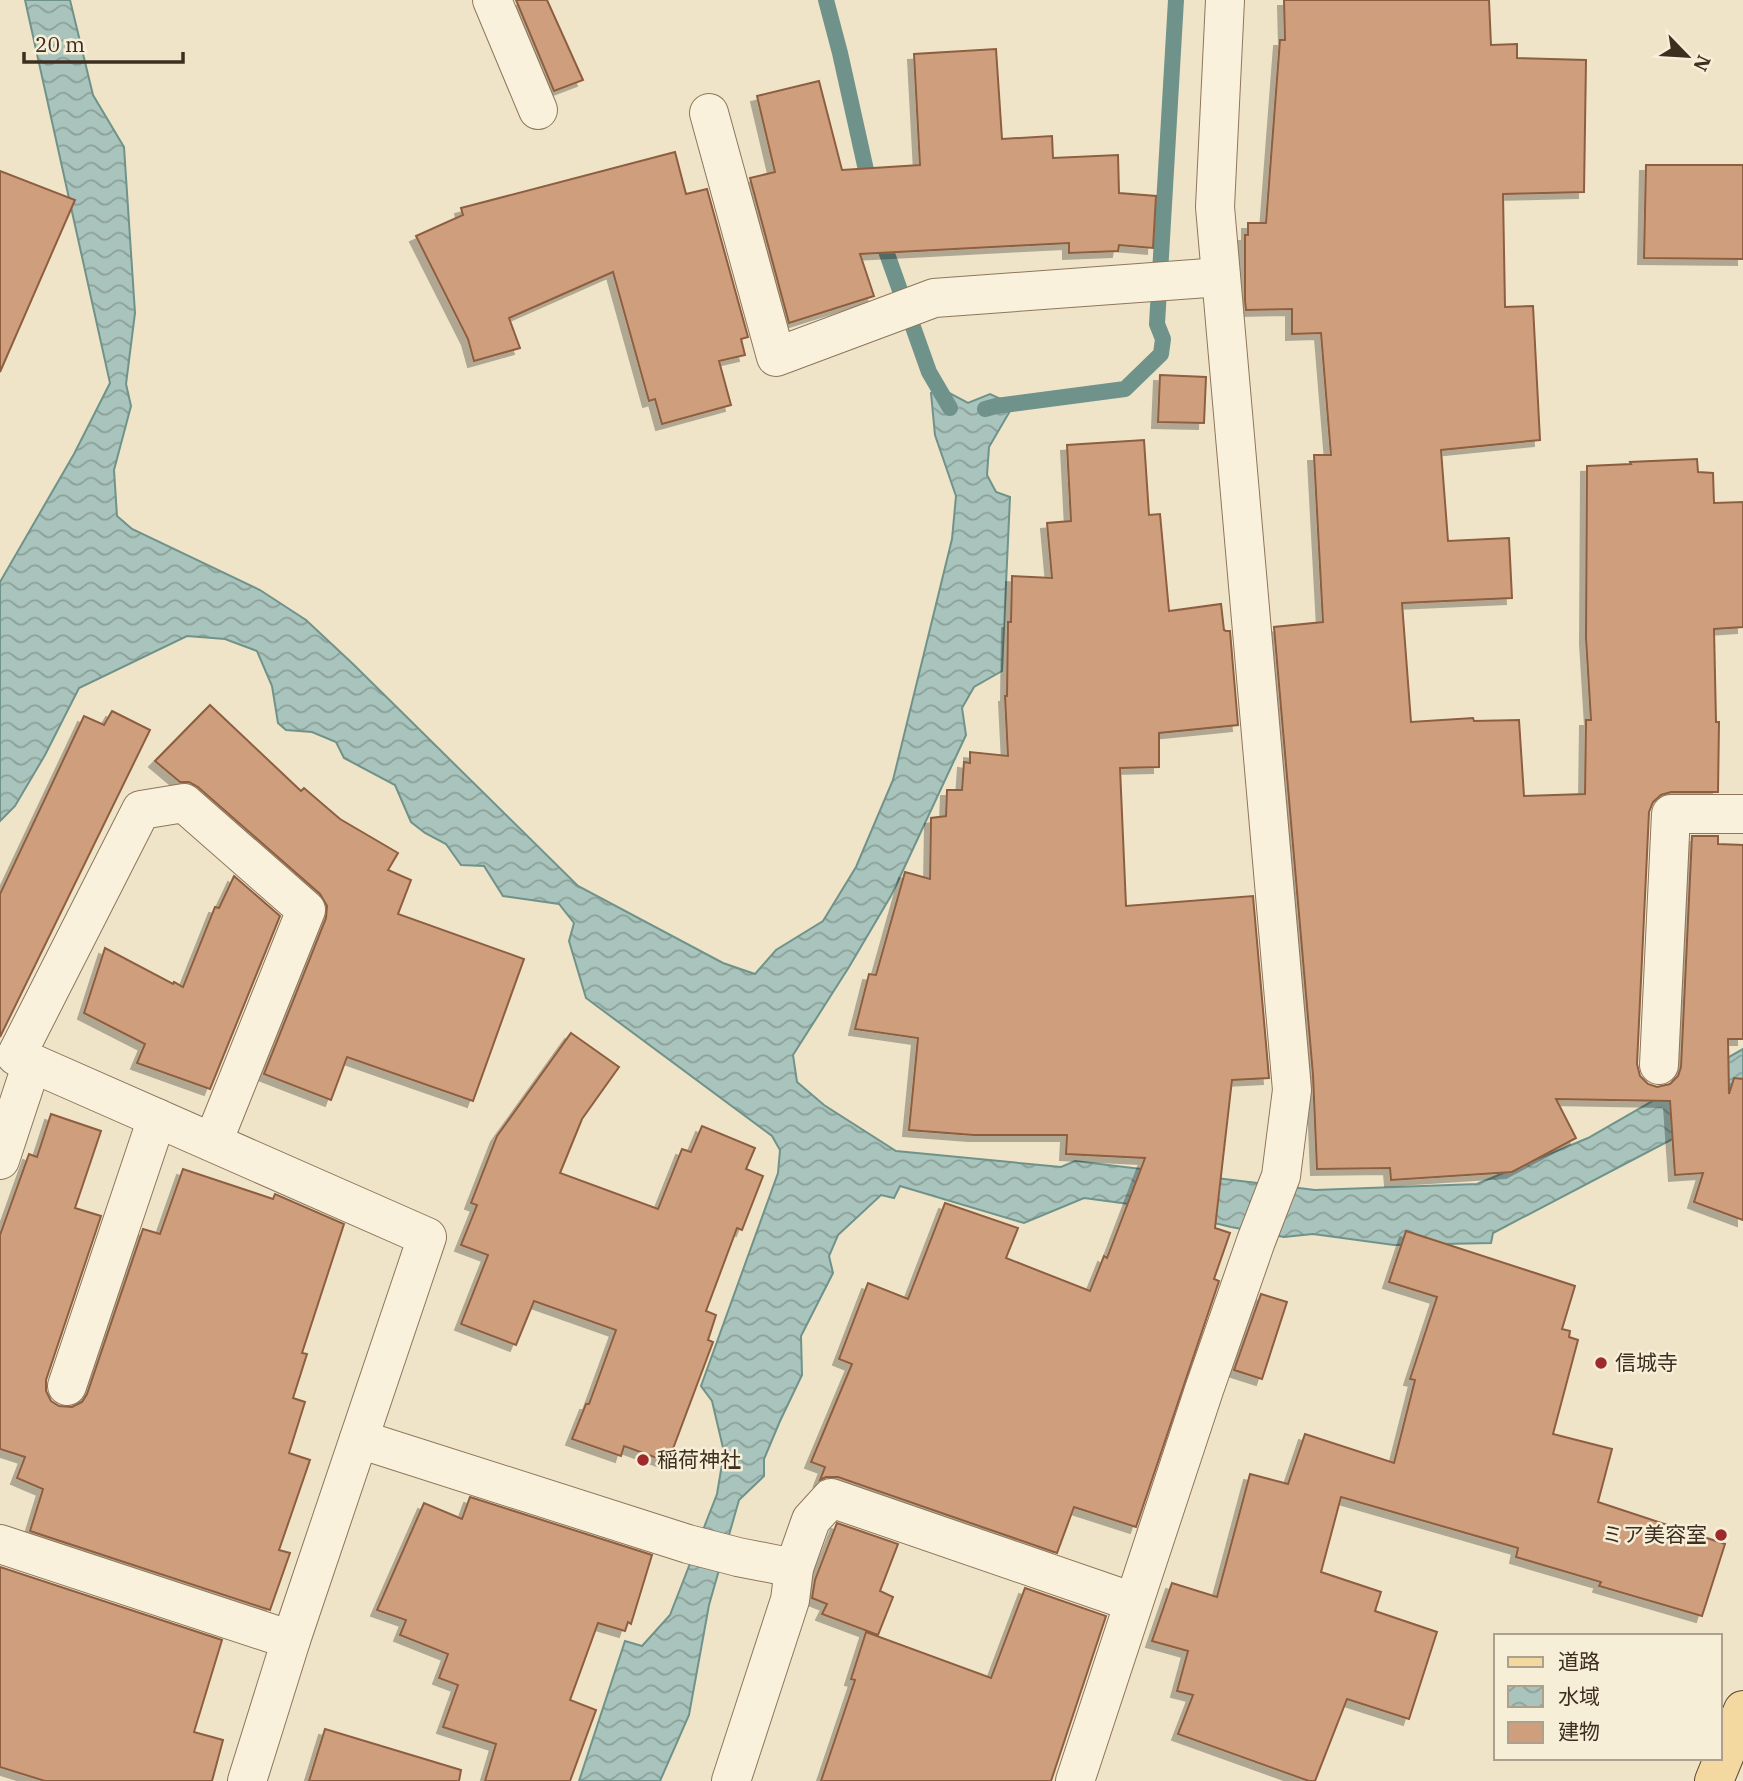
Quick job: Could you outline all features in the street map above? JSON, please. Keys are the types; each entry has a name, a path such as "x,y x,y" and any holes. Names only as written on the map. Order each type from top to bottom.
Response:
{"main road":[{"path":"1714,1781 1743,1710"}],"street":[{"path":"492,0 538,110"},
{"path":"1075,1781 1199,1403 1281,1176 1292,1090 1215,207 1225,0"},
{"path":"709,113 776,357 934,298 1221,277"},
{"path":"212,1142 306,910 184,803 141,810 16,1056 427,1237 291,1640 247,1781"},
{"path":"1659,1065 1671,814 1743,814"},
{"path":"0,1160 32,1063"},
{"path":"67,1386 157,1118"},
{"path":"359,1439 688,1544 794,1568"},
{"path":"731,1781 790,1600 794,1568 811,1520 831,1498 1133,1602"},
{"path":"0,1544 291,1640"}],"water":[{"path":"25,0 70,0 93,95 124,147 135,313 126,384 131,406 114,470 117,516 132,529 260,590 306,620 578,886 723,963 755,974 776,950 823,921 856,867 893,780 952,539 956,496 935,435 931,393 942,389 968,403 990,394 1003,400 1010,411 989,447 987,475 996,492 1010,497 1002,671 974,687 962,708 966,735 892,894 793,1055 797,1082 824,1105 896,1151 1061,1167 1075,1161 1315,1190 1477,1184 1588,1138 1743,1049 1743,1102 1493,1233 1491,1243 1394,1245 1313,1234 1284,1237 1144,1206 1084,1198 1024,1223 900,1186 894,1198 881,1195 838,1235 829,1256 833,1273 801,1336 802,1375 764,1459 764,1476 739,1500 709,1605 689,1715 660,1781 579,1781 625,1641 642,1646 670,1615 717,1494 724,1452 712,1401 701,1386 778,1173 780,1150 772,1136 586,998 569,941 574,923 559,904 503,896 484,866 461,865 446,844 411,822 395,785 344,758 336,742 312,732 286,730 278,723 272,686 257,651 225,639 187,636 79,688 15,806 0,821 0,582 74,454 110,383"}],"building":[{"path":"516,0 547,0 583,80 554,91"},
{"path":"1284,0 1489,0 1491,45 1517,44 1517,58 1586,60 1584,192 1503,194 1505,307 1533,306 1540,440 1441,450 1448,541 1509,538 1512,598 1402,603 1411,722 1473,718 1474,721 1519,720 1524,796 1585,794 1586,720 1591,720 1586,638 1587,466 1697,459 1698,472 1713,473 1714,503 1743,502 1743,627 1714,629 1716,722 1719,722 1718,792 1671,792 1661,795 1653,802 1649,812 1637,1064 1640,1076 1648,1084 1657,1087 1670,1084 1678,1076 1681,1067 1692,836 1718,836 1718,844 1743,845 1743,1039 1728,1039 1729,1094 1734,1078 1743,1079 1743,1220 1694,1202 1703,1173 1675,1175 1670,1101 1556,1099 1576,1138 1512,1172 1391,1180 1390,1168 1317,1169 1313,1075 1274,627 1323,622 1314,455 1331,455 1321,333 1292,334 1292,309 1246,310 1245,301 1245,235 1248,235 1248,223 1266,223 1280,40 1285,40"},
{"path":"996,49 1002,139 1052,136 1053,158 1118,155 1119,193 1156,196 1153,248 1119,245 1118,251 1069,253 1069,243 860,254 874,296 789,323 750,178 775,172 757,96 819,81 842,170 920,165 914,54"},
{"path":"675,152 686,194 707,189 748,337 741,339 745,355 719,361 731,405 662,424 655,399 649,401 613,272 509,318 520,348 474,361 468,339 416,236 463,215 461,208"},
{"path":"1646,165 1743,165 1743,259 1644,258"},
{"path":"0,171 75,200 0,372"},
{"path":"1160,375 1206,377 1204,423 1158,422"},
{"path":"1144,440 1149,515 1160,514 1169,611 1221,604 1224,630 1230,631 1238,725 1159,733 1159,767 1120,768 1126,906 1253,896 1269,1078 1232,1080 1215,1228 1230,1233 1214,1279 1219,1281 1136,1527 1074,1507 1057,1553 838,1477 820,1480 825,1467 811,1462 852,1364 839,1359 868,1283 908,1299 945,1203 1018,1228 1006,1258 1090,1291 1104,1256 1107,1258 1145,1158 1066,1154 1067,1135 974,1135 909,1130 918,1038 855,1029 869,974 876,975 905,872 930,879 931,818 946,816 947,790 962,790 964,762 970,763 970,752 1008,756 1005,696 1012,576 1052,578 1047,523 1071,521 1067,445"},
{"path":"210,705 301,791 304,788 340,819 398,853 388,870 411,880 398,914 524,959 473,1101 347,1057 331,1100 264,1074 326,918 327,906 320,894 198,787 189,782 180,782 155,761"},
{"path":"112,711 150,730 0,1037 0,894 84,716 104,725"},
{"path":"234,876 280,916 210,1089 137,1063 145,1044 84,1013 105,948 183,987 215,907 219,908"},
{"path":"571,1033 619,1067 582,1119 560,1173 658,1209 682,1149 691,1152 702,1126 755,1148 746,1169 763,1176 742,1230 737,1228 706,1311 716,1315 708,1340 713,1342 668,1462 624,1446 621,1456 572,1439 586,1404 589,1404 616,1330 534,1301 516,1345 461,1324 488,1255 461,1245 477,1205 471,1203 497,1136"},
{"path":"51,1114 101,1131 75,1208 101,1216 46,1380 46,1391 51,1401 59,1406 72,1407 82,1402 87,1394 143,1229 160,1234 183,1169 273,1199 275,1194 344,1224 302,1353 307,1354 293,1398 305,1402 289,1453 310,1460 279,1550 290,1553 270,1610 30,1531 43,1489 17,1478 25,1457 0,1449 0,1235 29,1154 37,1157"},
{"path":"1406,1231 1575,1286 1562,1329 1570,1331 1569,1337 1578,1340 1553,1434 1612,1449 1598,1502 1725,1544 1702,1616 1599,1586 1601,1582 1516,1557 1518,1548 1341,1497 1321,1572 1381,1592 1375,1611 1437,1632 1409,1719 1347,1699 1315,1781 1309,1781 1178,1734 1193,1695 1177,1691 1188,1651 1152,1641 1172,1583 1217,1597 1250,1474 1288,1484 1305,1434 1394,1463 1415,1380 1410,1379 1437,1297 1389,1282"},
{"path":"1261,1294 1287,1302 1262,1379 1234,1370"},
{"path":"470,1497 652,1555 631,1624 628,1622 625,1631 598,1623 570,1700 596,1710 570,1781 485,1781 496,1744 443,1727 458,1685 439,1678 448,1654 400,1635 406,1620 377,1610 424,1503 462,1519"},
{"path":"837,1523 898,1544 880,1591 893,1597 878,1635 822,1614 827,1604 812,1598 815,1580"},
{"path":"0,1567 222,1640 194,1732 223,1740 212,1781 45,1781 0,1767"},
{"path":"1025,1588 1106,1616 1051,1781 821,1781 855,1680 851,1679 866,1632 991,1678"},
{"path":"325,1729 461,1770 459,1781 309,1781"}],"waterway":[{"path":"826,0 870,188"},
{"path":"985,409 1125,389 1161,354 1163,339 1157,324 1176,0"},
{"path":"880,234 929,372 950,408"}],"place":[{"name":"信城寺","path":"1601,1363"},
{"name":"稲荷神社","path":"643,1460"},
{"name":"ミア美容室","path":"1721,1535"}]}
